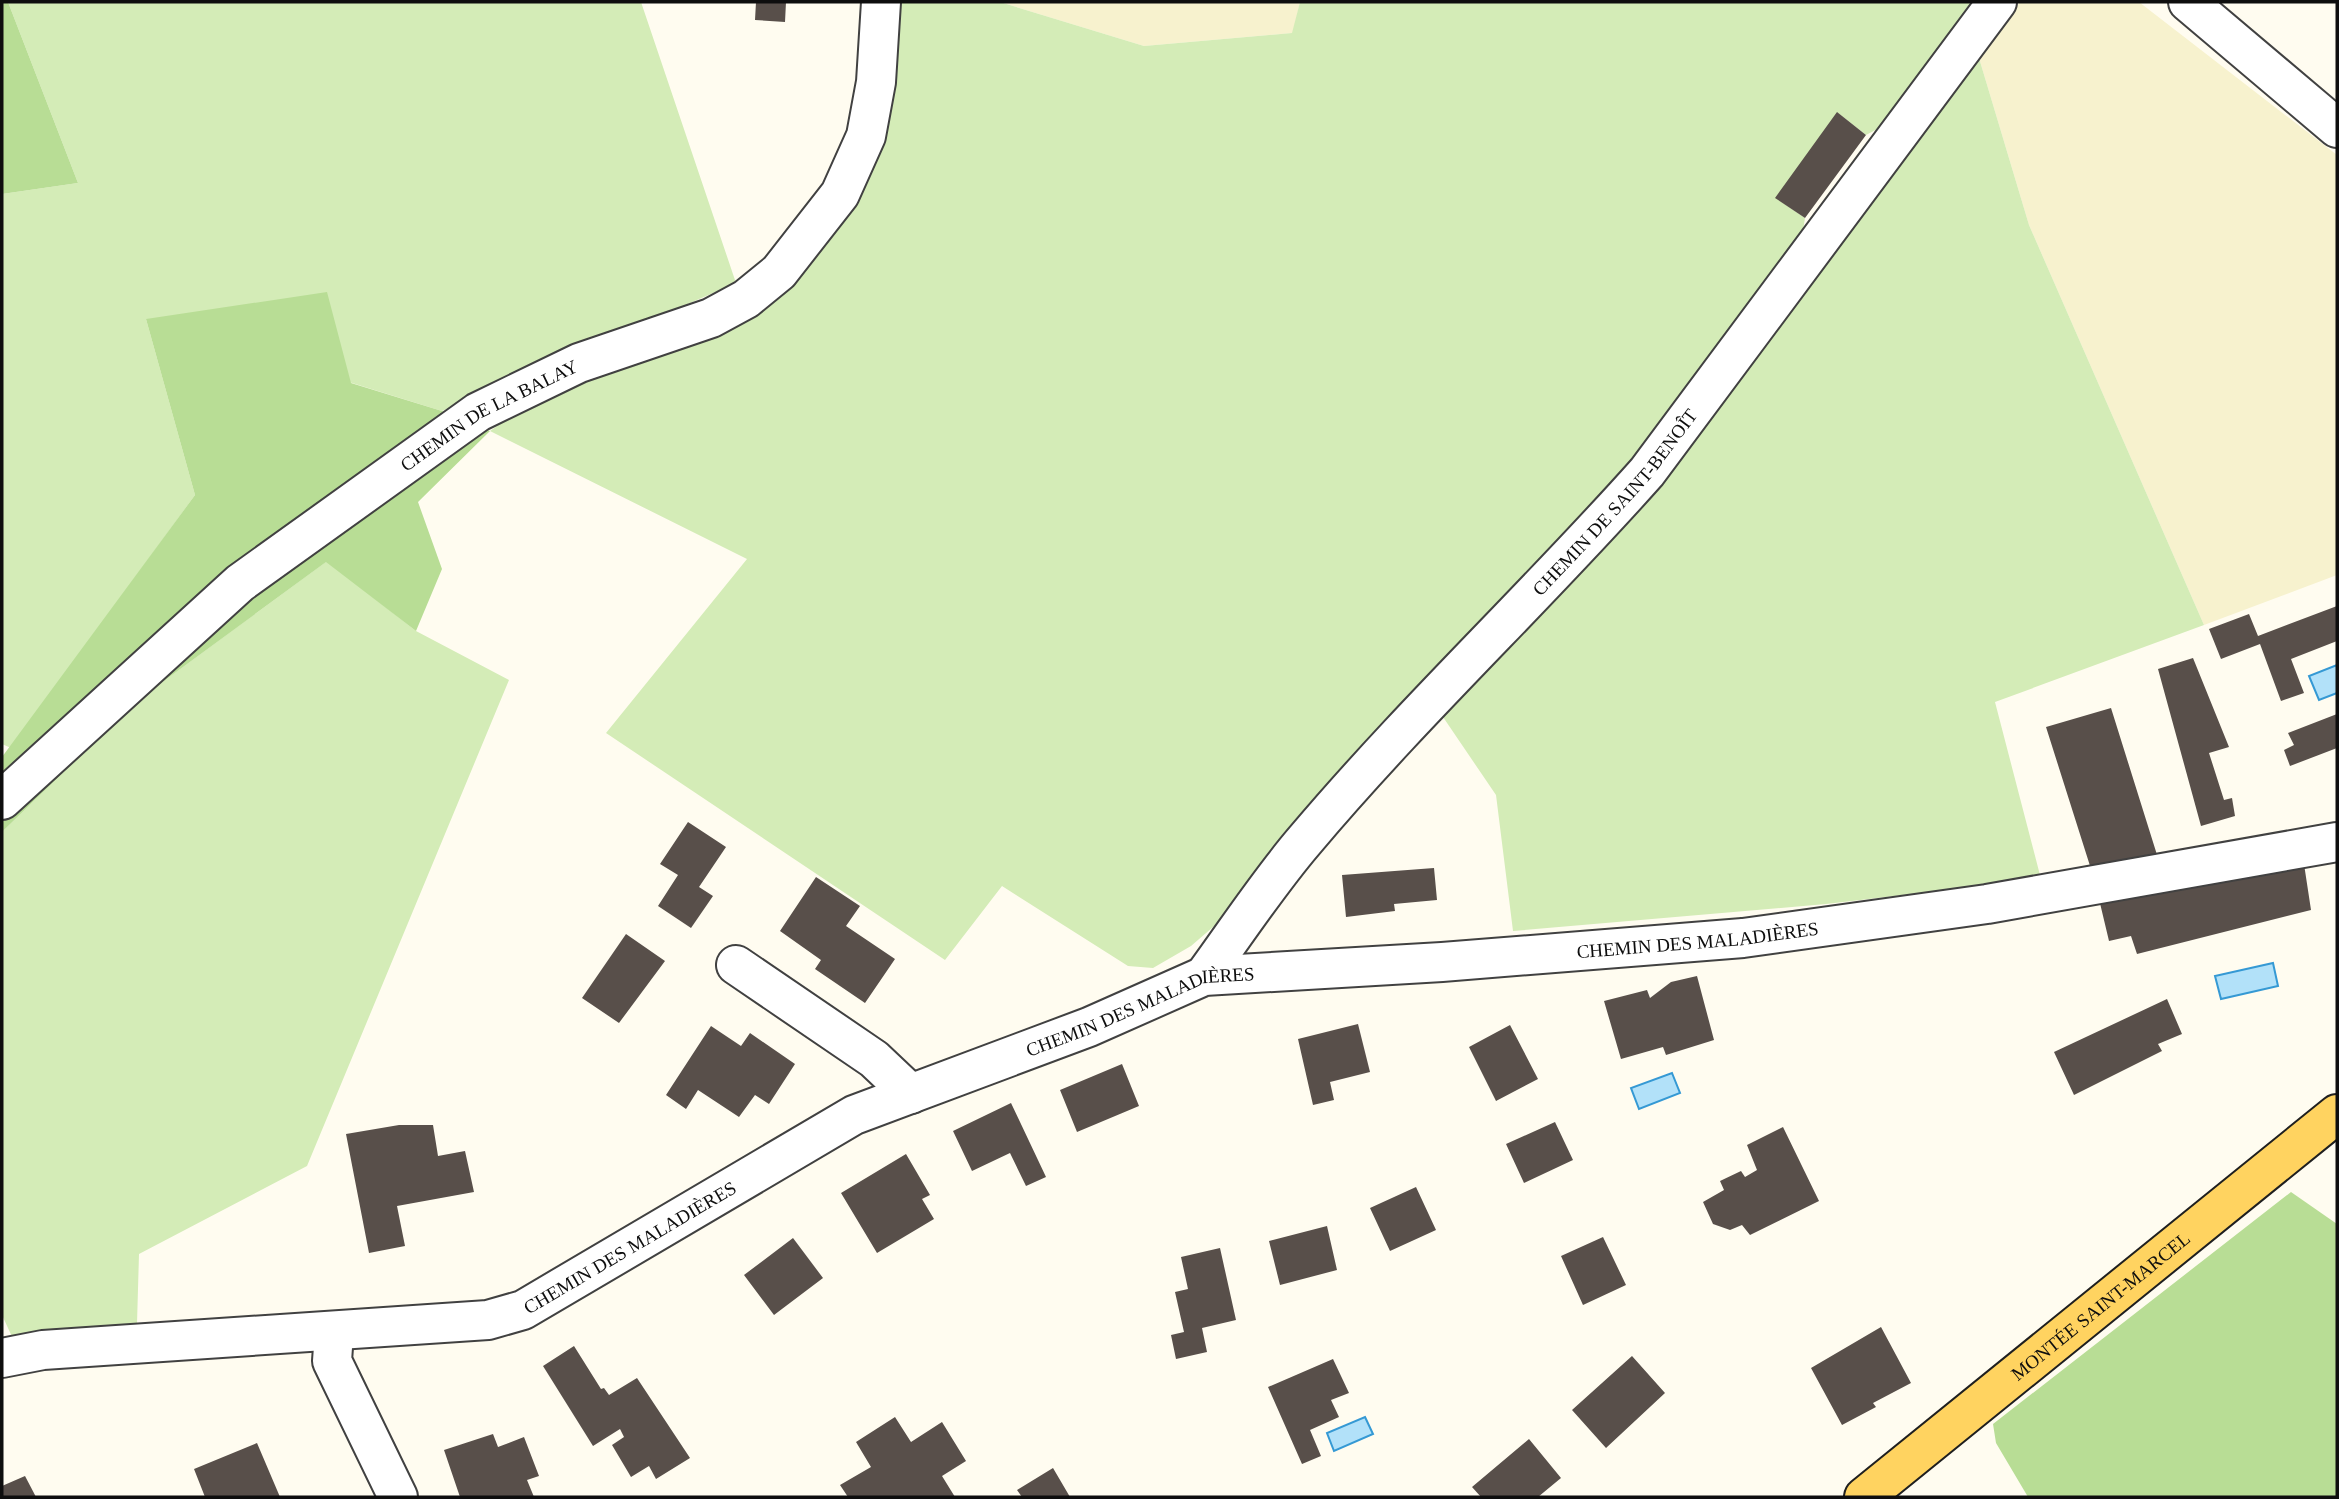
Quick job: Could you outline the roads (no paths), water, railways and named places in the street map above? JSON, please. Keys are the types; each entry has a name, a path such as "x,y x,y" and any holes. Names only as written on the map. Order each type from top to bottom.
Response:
{"main road":[{"name":"MONTÉE SAINT-MARCEL","path":"1864,1497 2337,1114"}],"street":[{"name":"CHEMIN DE LA BALAY","path":"2,800 240,583 478,412 579,363 711,318 746,299 779,272 840,194 866,136 876,82 881,2"},
{"name":"CHEMIN DE SAINT-BENOÎT","path":"1203,976 1312,832 1382,752 1592,534 1647,472 1997,2"},
{"path":"2188,2 2337,128"},
{"name":"CHEMIN DES MALADIÈRES","path":"2,1358 43,1350 334,1333 488,1320 523,1310 854,1115 1089,1027 1203,976 1442,962 1743,938 1987,904 2337,842"},
{"path":"736,965 874,1059 911,1094"},
{"path":"334,1333 332,1361 398,1497"}],"water":[{"path":"2337,665 2337,693 2319,700 2309,676"},
{"path":"2273,963 2278,986 2221,999 2215,976"},
{"path":"1672,1073 1680,1093 1639,1109 1631,1088"},
{"path":"1365,1417 1373,1434 1334,1451 1327,1433"}]}
